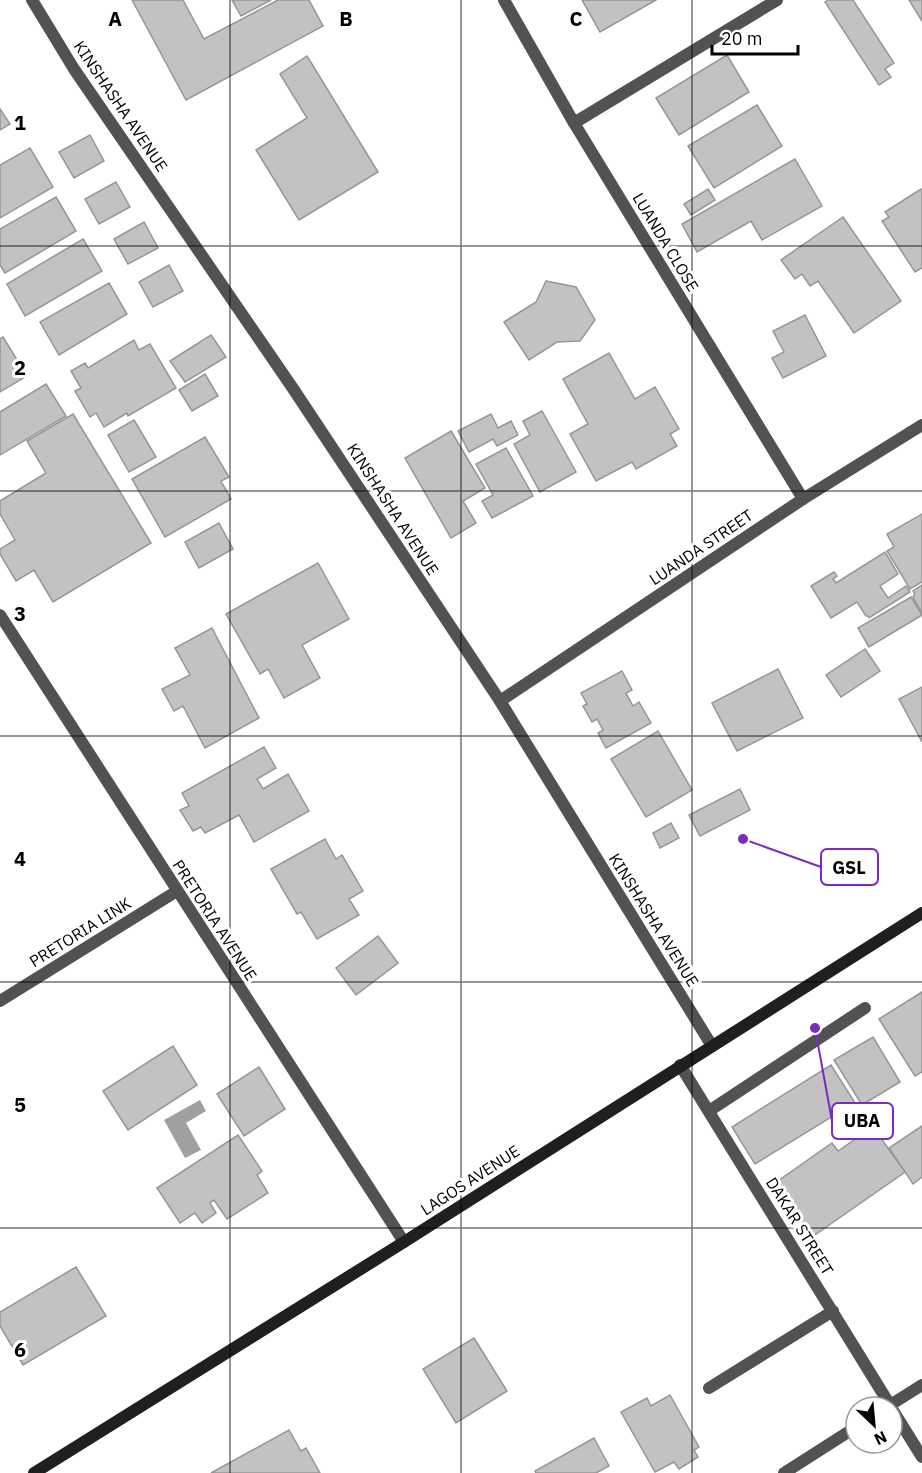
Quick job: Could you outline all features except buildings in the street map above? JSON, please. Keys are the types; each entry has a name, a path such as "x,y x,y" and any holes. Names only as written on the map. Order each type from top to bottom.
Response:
{"street":[{"name":"KINSHASHA AVENUE","path":"32,0 74,69 294,390 500,700 712,1046"},
{"name":"LUANDA CLOSE","path":"504,0 574,123 803,499"},
{"path":"574,123 777,0"},
{"name":"LUANDA STREET","path":"500,700 803,499 922,424"},
{"name":"PRETORIA AVENUE","path":"0,615 404,1242"},
{"name":"PRETORIA LINK","path":"0,1001 177,891"},
{"name":"LAGOS AVENUE","path":"34,1473 404,1242 922,913"},
{"path":"709,1111 865,1008"},
{"name":"DAKAR STREET","path":"680,1065 883,1395"},
{"path":"709,1388 833,1311"},
{"path":"904,1397 922,1385"},
{"name":"DAKAR STREET","path":"904,1429 922,1457"},
{"path":"784,1473 844,1435"}],"shaded area":[{"path":"200,1100 206,1111 186,1123 201,1150 185,1158 164,1120"}],"place":[{"name":"GSL","path":"743,839"},
{"name":"UBA","path":"815,1028"}]}
